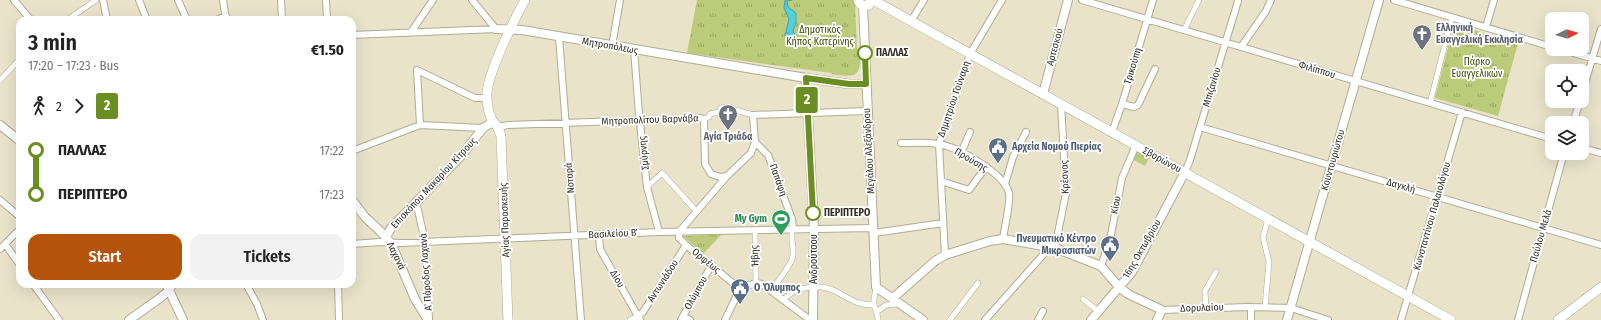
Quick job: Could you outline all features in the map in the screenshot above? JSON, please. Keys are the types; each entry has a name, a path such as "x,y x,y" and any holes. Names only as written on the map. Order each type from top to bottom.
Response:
{"main road":[{"path":"496,124 487,98 488,85 510,28 526,0"},
{"path":"861,3 869,4 872,0"},
{"name":"Σβορώνου","path":"872,0 1452,320"},
{"name":"Αγίας Παρασκευής","path":"496,124 501,137 508,320"},
{"path":"1558,320 1601,287"}],"street":[{"path":"14,0 28,16"},
{"path":"72,16 96,0"},
{"path":"103,0 106,16"},
{"path":"140,0 146,16"},
{"path":"178,0 185,16"},
{"path":"223,0 226,16"},
{"path":"280,0 282,16"},
{"path":"326,0 327,16"},
{"path":"411,32 433,0"},
{"path":"472,0 496,29"},
{"path":"612,46 620,0"},
{"path":"912,21 924,0"},
{"name":"Δημητρίου Γούναρη","path":"945,255 939,144 970,54 1002,0"},
{"name":"Αρτεσκού","path":"1043,94 1068,0"},
{"name":"Φιλίππου","path":"1082,0 1545,137"},
{"name":"Τρικούπη","path":"1112,132 1122,104 1153,0"},
{"path":"1184,30 1199,0"},
{"name":"Μπιζανίου","path":"1185,172 1190,160 1238,0"},
{"path":"1241,47 1266,11 1271,0"},
{"name":"Κουντουριώτου","path":"1287,320 1379,0"},
{"path":"1394,0 1545,44"},
{"path":"1486,27 1494,0"},
{"name":"Μεγάλου Αλεξάνδρου","path":"861,3 876,287 874,305"},
{"path":"1430,103 1452,17"},
{"name":"Μητροπόλεως","path":"356,35 510,28 806,78 849,84 866,84"},
{"path":"1589,68 1601,29"},
{"name":"Νοταρά","path":"559,36 581,320"},
{"name":"Σμύρνης","path":"634,50 647,187 659,232"},
{"path":"1585,56 1601,61"},
{"path":"0,80 16,63"},
{"path":"1122,104 1134,107 1138,105 1155,69"},
{"path":"420,125 417,70 474,98 487,98"},
{"name":"Ανδρούτσου","path":"806,78 814,228 811,320"},
{"name":"Κρέσνας","path":"1053,248 1066,193 1062,104"},
{"name":"Μητροπολίτου Βαρνάβα","path":"496,124 565,124 640,120 703,119 709,117 710,114 719,112 721,108 725,107 753,116 867,111"},
{"name":"Κωνσταντίνου Παλαιολόγου","path":"1401,320 1462,112"},
{"path":"679,232 683,225 697,212 727,176 751,152 755,142 753,116"},
{"path":"703,119 705,164 711,174 720,177 727,176"},
{"name":"Επισκόπου Μακαρίου Κίτρους","path":"388,240 391,228 461,156 483,128 496,124"},
{"path":"0,125 16,138"},
{"path":"356,149 420,125 483,128"},
{"name":"Δαγκλή","path":"1200,127 1601,245"},
{"path":"961,153 970,132"},
{"path":"1003,239 1010,195 1005,184 1013,157 1026,132"},
{"name":"Παπάφη","path":"755,142 768,154 792,218 792,260 771,290"},
{"name":"Προύσης","path":"901,143 939,144 961,153 986,167 1005,184"},
{"name":"Κίου","path":"1102,266 1110,240 1122,178 1136,145"},
{"path":"1589,150 1601,153"},
{"name":"Παύλου Μελά","path":"1518,320 1562,160"},
{"path":"941,181 969,190 986,167"},
{"name":"16ης Οκτωβρίου","path":"1091,320 1132,272 1185,172"},
{"path":"647,187 662,173 697,212"},
{"path":"0,200 16,214"},
{"name":"Α΄ Πάροδος Λαχανά","path":"416,201 425,242 429,320"},
{"name":"Λαχανά","path":"356,205 365,217 388,240 416,299 429,320"},
{"path":"1265,307 1269,262 1263,237 1268,219"},
{"name":"Βασιλείου Β΄","path":"356,244 388,240 425,242 793,228 873,230 943,223"},
{"name":"Ήβης","path":"755,230 756,283"},
{"name":"Ορφέως","path":"679,232 679,238 686,245 739,288"},
{"path":"16,234 3,247 16,261"},
{"name":"Δίου","path":"599,235 600,249 639,318"},
{"path":"878,311 886,305 897,304 896,300 935,261 945,255 990,241 1003,239 1053,248 1102,266"},
{"name":"Αντωνιάδου","path":"639,318 686,245"},
{"path":"985,320 1053,248"},
{"name":"Ολύμπου","path":"682,318 711,266"},
{"name":"Δορυλαίου","path":"1102,266 1119,287 1128,294 1162,310 1251,307 1291,308 1328,320"},
{"path":"1206,308 1205,291 1216,272"},
{"path":"725,320 739,288 756,283 762,284 771,290 811,320"},
{"path":"950,320 978,283"},
{"path":"876,287 923,320"},
{"path":"37,288 59,320"},
{"path":"129,320 160,298 168,288"},
{"path":"170,288 183,320"},
{"path":"248,288 257,304 262,320"},
{"path":"338,288 339,320"},
{"path":"783,300 789,293 795,290 804,288 828,288 854,302 874,305 878,311 878,320"},
{"path":"1083,299 1098,311"},
{"path":"1251,307 1251,320"},
{"path":"1157,320 1162,310"},
{"path":"1038,320 1043,311"},
{"path":"630,320 639,318"},
{"path":"682,318 690,320"}],"green space":[{"name":"Δημοτικός Κήπος Κατερίνης","path":"697,0 855,0 857,49 860,49 860,65 858,70 856,74 847,76 687,53"},
{"name":"Πάρκο Ευαγγελικών","path":"1454,24 1518,43 1498,116 1435,98"},
{"path":"1137,148 1150,156 1145,166 1132,159"},
{"path":"722,234 703,254 683,236"}],"water":[{"path":"785,0 792,0 787,1 788,7 796,13 796,23 793,31 796,37 793,39 785,36 789,19 784,8"}],"bus line":[{"name":"2","path":"813,213 806,78 849,84 866,84 865,53"}],"place":[{"name":"Ελληνική Ευαγγελική Εκκλησία","path":"1422,51"},
{"name":"ΠΑΛΛΑΣ","path":"865,53"},
{"name":"Αγία Τριάδα","path":"728,131"},
{"name":"Αρχεία Νομού Πιερίας","path":"998,164"},
{"name":"ΠΕΡΙΠΤΕΡΟ","path":"813,213"},
{"name":"My Gym","path":"781,236"},
{"name":"Πνευματικό Κέντρο Μικρασιατών","path":"1110,262"},
{"name":"Ο Όλυμπος","path":"740,305"}]}
